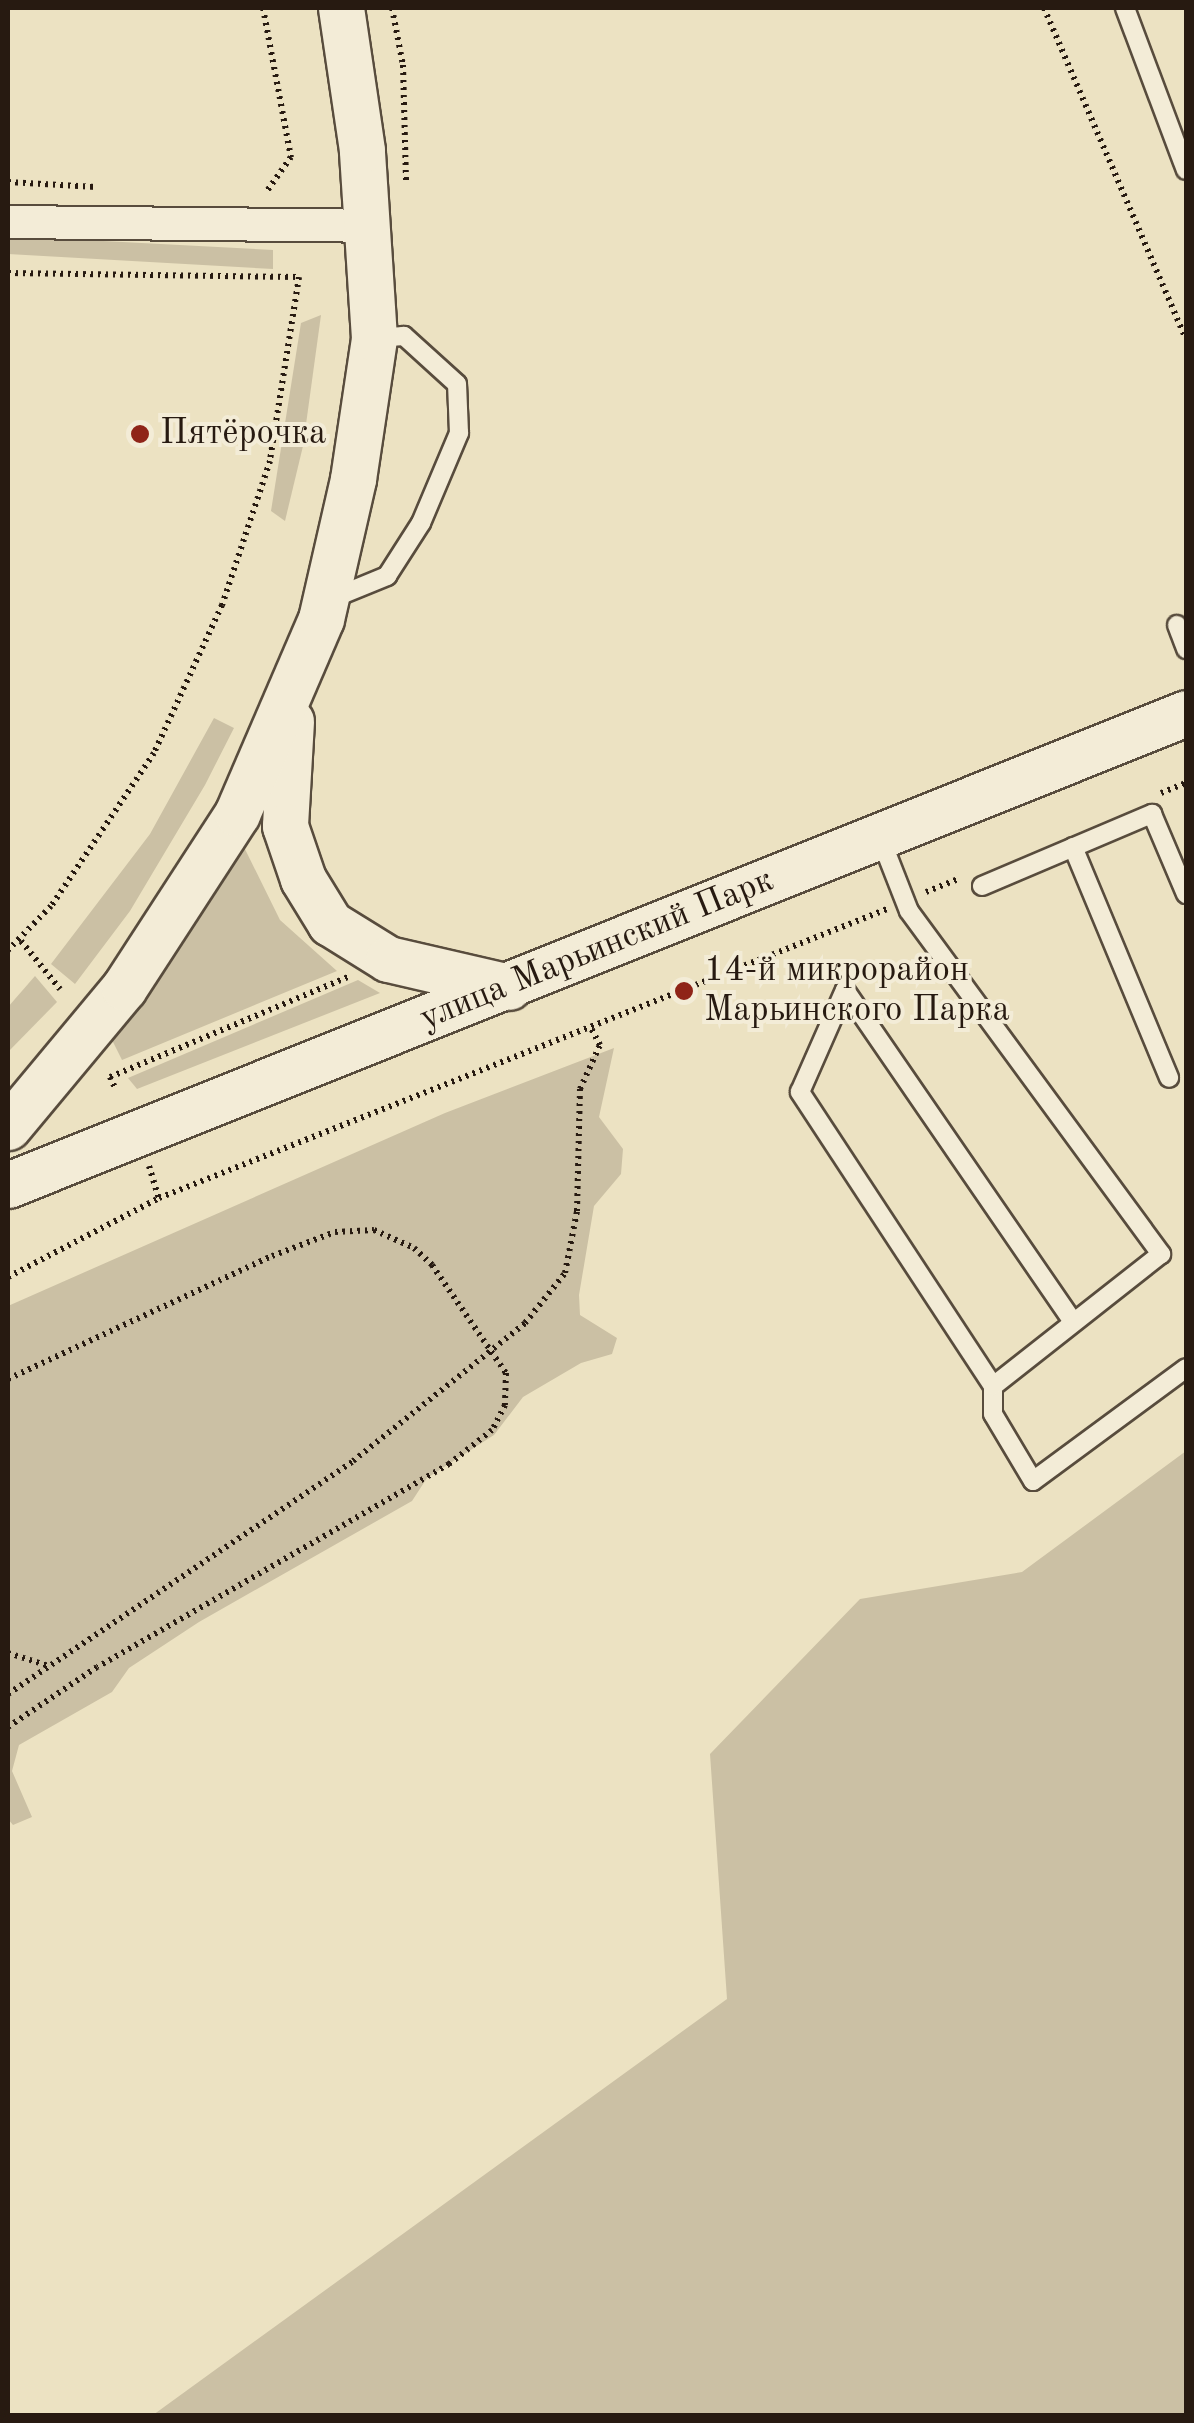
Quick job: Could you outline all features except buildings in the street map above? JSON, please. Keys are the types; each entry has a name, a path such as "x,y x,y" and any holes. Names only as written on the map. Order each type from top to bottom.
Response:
{"main road":[{"path":"8,1128 124,988 237,814 296,680 326,600 354,479 374,338 367,226 341,8"},
{"path":"296,680 284,826 303,879 330,923 388,959 509,986"},
{"name":"улица Марьинский Парк","path":"8,1185 134,1130 509,986 1186,713"}],"street":[{"path":"8,222 367,226"}],"lane":[{"path":"1126,8 1186,170"},
{"path":"326,600 387,576 421,522 459,433 456,384 448,374 404,336 374,338"},
{"path":"1177,625 1186,649"},
{"path":"982,886 1152,814 1186,894"},
{"path":"880,837 909,912 1161,1254 993,1386"},
{"path":"1073,848 1169,1078"},
{"path":"1073,1322 846,990 800,1092 993,1386 993,1414 1033,1481 1186,1368"}],"path":[{"path":"252,197 270,189 290,157 263,8"},
{"path":"1044,8 1186,339"},
{"path":"8,182 102,188"},
{"path":"8,274 299,277 270,461 222,605 154,752 21,941 8,950"},
{"path":"21,941 60,989"},
{"path":"110,1077 354,974"},
{"path":"8,1276 158,1198 591,1028 600,1044 580,1089 576,1211 564,1273 526,1323 338,1471 8,1694"},
{"path":"147,1160 158,1198"},
{"path":"8,1379 272,1256 335,1232 374,1230 414,1248 432,1264 494,1349 506,1373 505,1405 492,1430 449,1464 97,1666 8,1727"},
{"path":"8,1653 50,1666"}],"shaded area":[{"path":"8,236 273,250 273,269 8,254"},
{"path":"321,315 303,446 285,521 271,511 301,323"},
{"path":"214,718 234,728 205,785 130,911 75,984 51,964 150,834"},
{"path":"241,841 280,920 337,971 122,1060 112,1040"},
{"path":"35,976 57,1002 8,1052 8,1007"},
{"path":"358,980 380,993 137,1089 128,1078"},
{"path":"614,1048 599,1117 623,1149 621,1174 594,1206 579,1295 580,1315 617,1338 612,1354 581,1363 523,1397 494,1435 427,1478 412,1501 199,1622 129,1668 112,1692 19,1745 12,1771 32,1817 13,1825 8,1819 8,1306 445,1113"},
{"path":"1186,1451 1186,2415 153,2415 727,1999 710,1754 860,1599 1022,1572"}],"place":[{"name":"Пятёрочка","path":"140,434"},
{"name":"14-й микрорайон Марьинского Парка","path":"684,991"}]}
